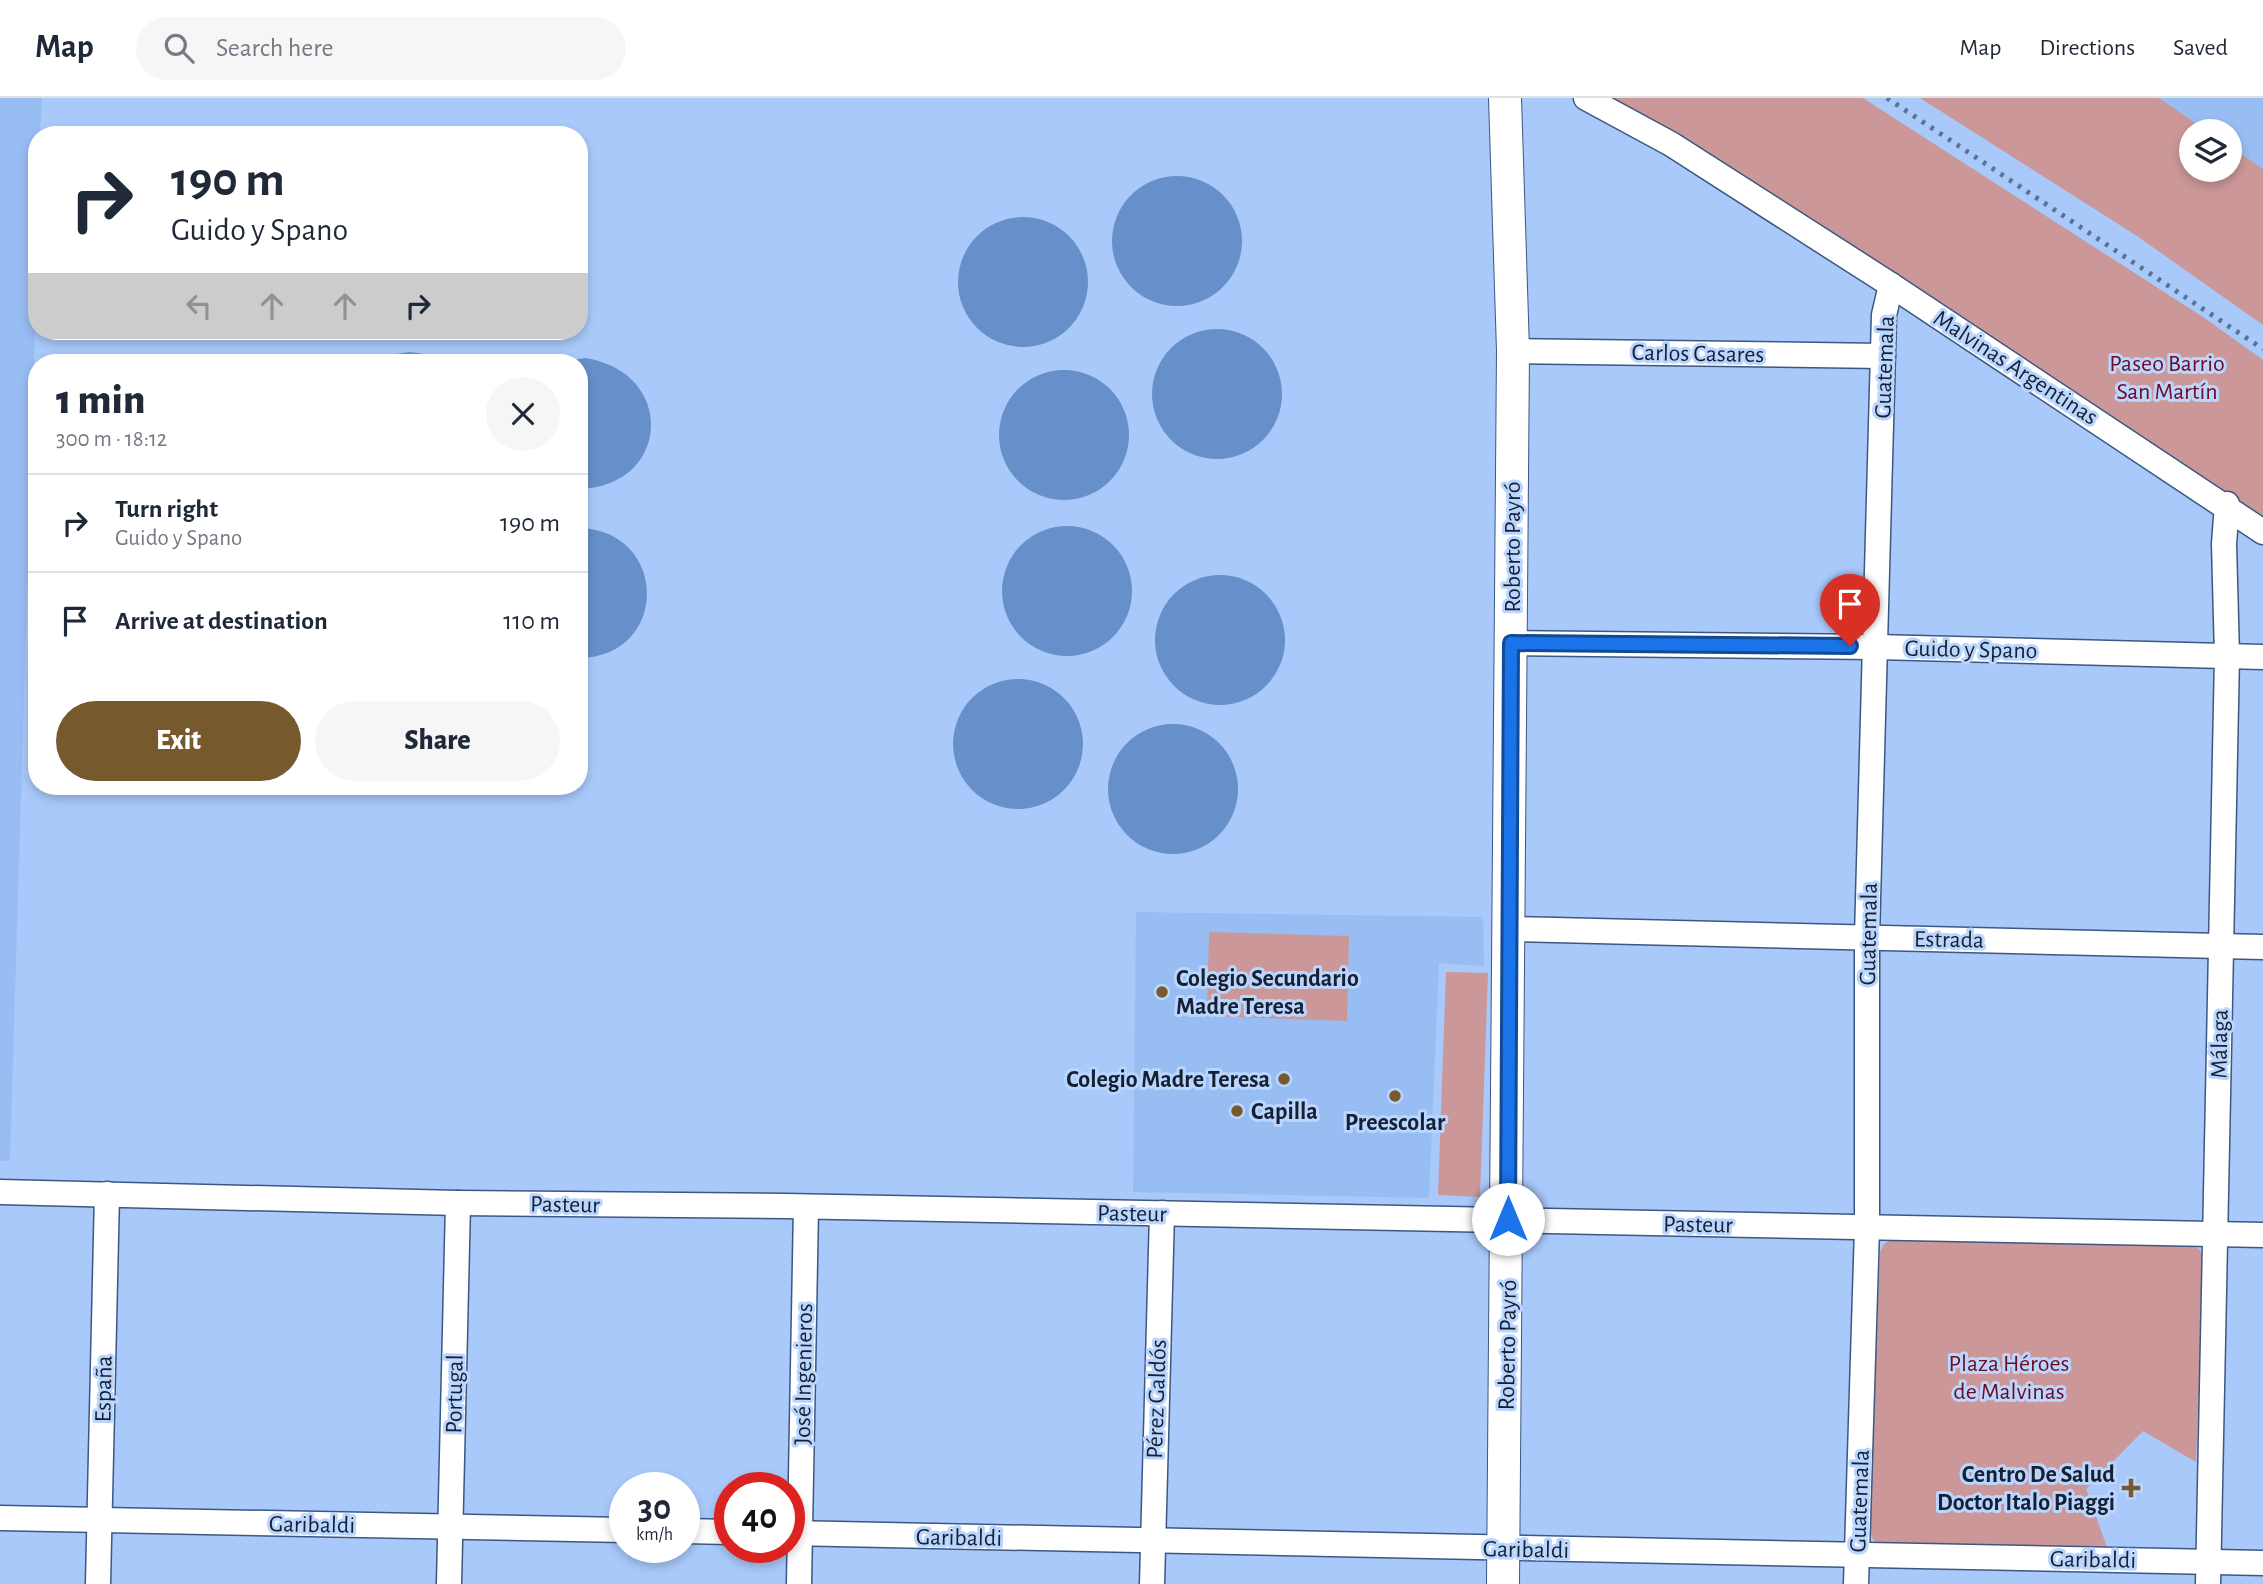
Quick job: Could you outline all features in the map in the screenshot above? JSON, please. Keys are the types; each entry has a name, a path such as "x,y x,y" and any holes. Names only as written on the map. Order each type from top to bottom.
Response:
{"street":[{"name":"Roberto Payró","path":"1503,1584 1513,351 1505,98"},
{"name":"Malvinas Argentinas","path":"1586,98 1671,144 1891,285 2227,505 2263,532"},
{"name":"Guatemala","path":"1856,1584 1867,1227 1867,937 1884,315 1891,285"},
{"name":"Carlos Casares","path":"1513,351 1883,356"},
{"name":"Málaga","path":"2208,1573 2227,656 2224,544 2227,505"},
{"name":"Guido y Spano","path":"1511,643 1875,647 2263,657"},
{"name":"Estrada","path":"1510,929 2263,947"},
{"name":"Pasteur","path":"0,1192 458,1203 1508,1219 2263,1235"},
{"name":"España","path":"98,1584 107,1194"},
{"name":"Portugal","path":"449,1584 458,1203"},
{"name":"José Ingenieros","path":"796,1472 806,1207"},
{"name":"Pérez Galdós","path":"1152,1584 1162,1213"},
{"name":"Garibaldi","path":"0,1518 609,1530"},
{"name":"Garibaldi","path":"805,1533 1857,1555 2208,1573 2263,1563"},
{"name":"José Ingenieros","path":"797,1563 799,1584"}],"shaded area":[{"path":"0,98 42,98 40,126 28,126 28,340 35,340 34,354 28,354 28,562 10,1161 0,1161"},
{"path":"2159,98 2263,98 2263,169 2242,154 2242,119 2190,119"},
{"path":"1177,176 1202,181 1223,195 1237,216 1242,241 1237,266 1223,287 1202,301 1177,306 1152,301 1131,287 1117,266 1112,241 1117,216 1131,195 1152,181"},
{"path":"1023,217 1048,222 1069,236 1083,257 1088,282 1083,307 1069,328 1048,342 1023,347 998,342 977,328 963,307 958,282 963,257 977,236 998,222"},
{"path":"1217,329 1242,334 1263,348 1277,369 1282,394 1277,419 1263,440 1242,454 1217,459 1192,454 1171,440 1157,419 1152,394 1157,369 1171,348 1192,334"},
{"path":"588,359 615,368 636,384 648,405 651,428 646,450 632,470 609,483 588,487"},
{"path":"1064,370 1089,375 1110,389 1124,410 1129,435 1124,460 1110,481 1089,495 1064,500 1039,495 1018,481 1004,460 999,435 1004,410 1018,389 1039,375"},
{"path":"1067,526 1092,531 1113,545 1127,566 1132,591 1127,616 1113,637 1092,651 1067,656 1042,651 1021,637 1007,616 1002,591 1007,566 1021,545 1042,531"},
{"path":"588,530 609,534 630,549 643,570 647,593 643,617 630,638 609,652 588,656"},
{"path":"1220,575 1245,580 1266,594 1280,615 1285,640 1280,665 1266,686 1245,700 1220,705 1195,700 1174,686 1160,665 1155,640 1160,615 1174,594 1195,580"},
{"path":"1018,679 1043,684 1064,698 1078,719 1083,744 1078,769 1064,790 1043,804 1018,809 993,804 972,790 958,769 953,744 958,719 972,698 993,684"},
{"path":"1173,724 1198,729 1219,743 1233,764 1238,789 1233,814 1219,835 1198,849 1173,854 1148,849 1127,835 1113,814 1108,789 1113,764 1127,743 1148,729"},
{"name":"Colegio Madre Teresa","path":"1136,912 1483,917 1484,966 1439,963 1429,1198 1133,1192"}],"green space":[{"name":"Paseo Barrio San Martín","path":"1596,98 1863,98 2206,319 2263,360 2263,525"},
{"path":"1920,98 2159,98 2190,119 2179,119 2179,182 2242,182 2242,154 2263,169 2263,325 2137,236"},
{"path":"1209,932 1349,936 1347,1021 1207,1016"},
{"path":"1446,972 1488,973 1480,1197 1438,1195"},
{"name":"Plaza Héroes de Malvinas","path":"1891,1240 2187,1244 2199,1249 2204,1259 2196,1462 2143,1431 2086,1489 2107,1547 1885,1545 1874,1541 1869,1531 1880,1252 1884,1244"}],"railway":[{"path":"1887,98 2263,349"}],"place":[{"name":"Colegio Secundario Madre Teresa","path":"1162,992"},
{"name":"Colegio Madre Teresa","path":"1284,1079"},
{"name":"Preescolar","path":"1395,1096"},
{"name":"Capilla","path":"1237,1111"},
{"name":"Centro De Salud Doctor Italo Piaggi","path":"2131,1488"}],"route":[{"path":"1508,1219 1511,643 1850,646"}]}
